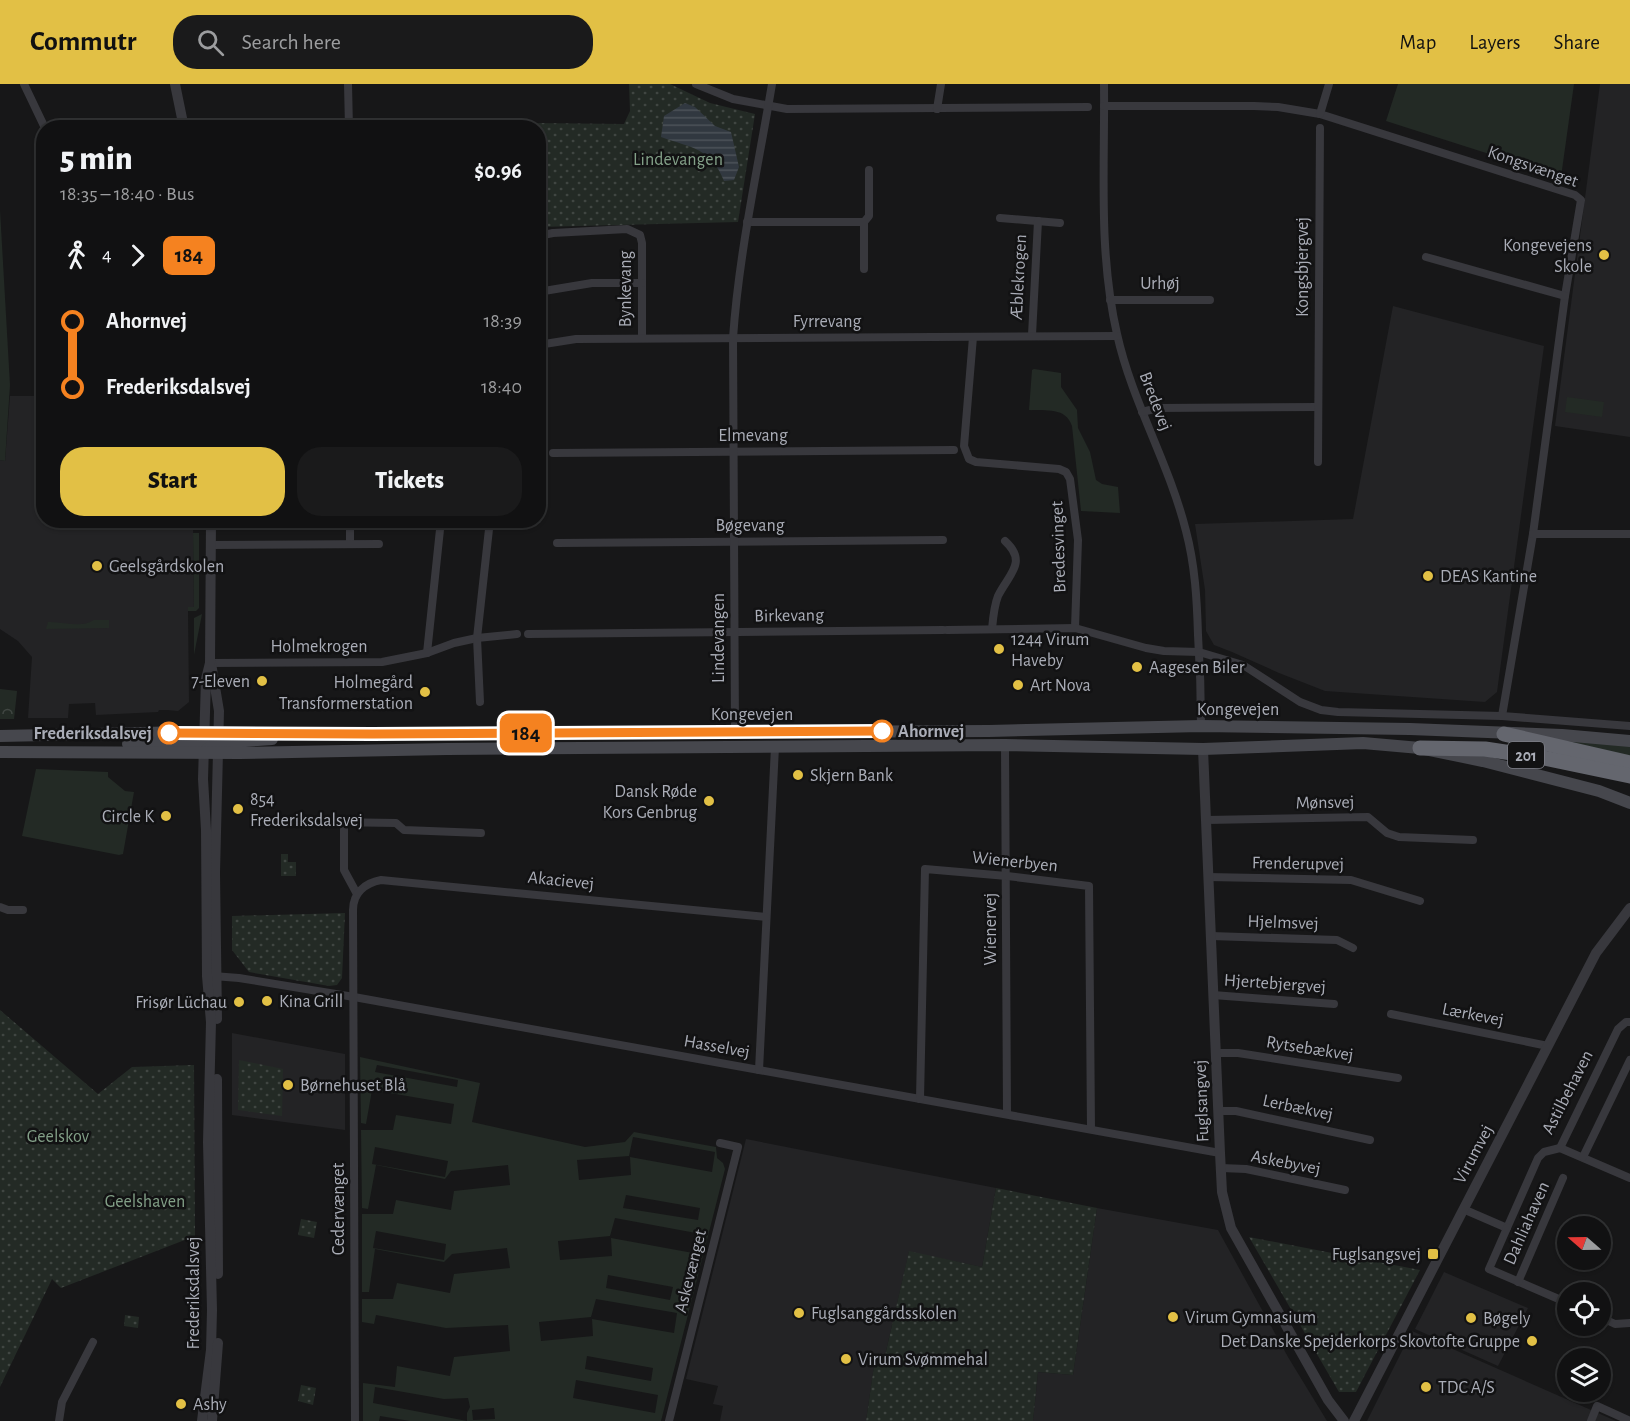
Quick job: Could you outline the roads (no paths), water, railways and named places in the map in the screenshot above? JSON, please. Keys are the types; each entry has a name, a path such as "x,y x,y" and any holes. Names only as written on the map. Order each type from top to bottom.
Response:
{"highway":[{"name":"201","path":"1504,734 1630,763"},
{"name":"201","path":"1420,748 1485,749 1539,757 1630,776"}],"main road":[{"name":"Kongevejen","path":"0,752 88,752 327,734 977,731 1201,726 1410,729 1504,734"},
{"name":"201","path":"1504,734 1562,735 1630,741"},
{"name":"Kongevejen","path":"0,736 204,743 774,747 1005,745 1203,749 1363,743 1420,748"},
{"name":"201","path":"1420,748 1599,791 1630,802"}],"street":[{"path":"24,84 41,120"},
{"path":"175,84 182,120"},
{"path":"348,84 349,120"},
{"path":"696,84 733,99 787,109 1088,107"},
{"name":"Lindevangen","path":"735,732 733,338 747,222 772,84"},
{"path":"937,109 941,84"},
{"name":"Bredevej","path":"1104,84 1103,216 1110,300 1125,366 1174,491 1186,532 1196,579 1201,726"},
{"path":"1320,114 1329,84"},
{"name":"Kongsvænget","path":"1104,106 1254,106 1278,107 1320,114 1575,195 1581,200 1565,296 1533,534 1502,716"},
{"name":"Kongsbjergvej","path":"1318,462 1320,128"},
{"path":"864,269 864,222 869,216 869,170"},
{"name":"Æblekrogen","path":"1000,218 1060,223"},
{"name":"Æblekrogen","path":"1032,335 1038,221"},
{"path":"747,222 864,222"},
{"name":"Bynkevang","path":"546,234 627,228 640,235 642,243 642,338"},
{"path":"1426,257 1565,296"},
{"path":"546,291 592,283 642,284"},
{"name":"Urhøj","path":"1110,300 1210,300"},
{"name":"Fyrrevang","path":"546,344 576,339 642,338 1117,336"},
{"name":"Bredesvinget","path":"973,337 964,446 966,453 975,462 1059,469 1066,472 1070,479 1077,540 1075,628"},
{"path":"1142,412 1158,408 1318,407"},
{"name":"Elmevang","path":"553,453 954,450"},
{"path":"210,663 211,528"},
{"path":"350,528 350,544"},
{"path":"427,653 440,528"},
{"path":"480,702 477,638 489,528"},
{"path":"1533,534 1630,534"},
{"name":"Bøgevang","path":"557,543 943,540"},
{"path":"1005,541 1014,550 1017,558 998,597 992,629 1075,628 1146,648 1199,652"},
{"path":"211,545 379,544"},
{"name":"Birkevang","path":"528,634 992,629"},
{"name":"Holmekrogen","path":"210,663 382,662 427,653 454,643 477,638 517,634"},
{"name":"Kongevejen","path":"1199,652 1243,665 1289,696 1320,710 1502,716 1630,726"},
{"name":"Frederiksdalsvej","path":"210,663 206,680 204,743 212,976 219,1310 212,1421"},
{"name":"Frederiksdalsvej","path":"202,1421 210,1357 212,1310 208,1142 218,743 218,697 210,663"},
{"name":"Wienervej","path":"1005,745 1007,1114"},
{"path":"759,1070 774,747"},
{"name":"Fuglsangvej","path":"1203,749 1220,1153 1225,1209 1239,1244 1328,1400 1344,1421"},
{"name":"Mønsvej","path":"1207,820 1368,817 1387,833 1400,837 1473,840"},
{"path":"266,821 396,823 404,830 482,833"},
{"path":"344,822 344,870 357,894 353,904 354,998"},
{"name":"Wienerbyen","path":"920,1099 925,868 1089,886 1091,1129"},
{"name":"Frenderupvej","path":"1208,878 1352,880 1420,901"},
{"name":"Akacievej","path":"357,894 371,882 381,880 766,917"},
{"path":"0,907 8,910 23,910"},
{"name":"Virumvej","path":"1354,1421 1596,953 1630,908"},
{"name":"Hjelmsvej","path":"1211,936 1337,940 1353,948"},
{"name":"Hasselvej","path":"212,976 240,978 354,998 1220,1153"},
{"name":"Hjertebjergvej","path":"1213,995 1334,1004"},
{"name":"Cedervænget","path":"354,998 355,1421"},
{"name":"Lærkevej","path":"1391,1014 1548,1046"},
{"name":"Astilbehaven","path":"1507,1228 1538,1158 1544,1152 1560,1148 1618,1029 1626,1022 1630,1022"},
{"name":"Rytsebækvej","path":"1216,1053 1238,1053 1398,1078"},
{"path":"1583,1157 1630,1060"},
{"name":"Lerbækvej","path":"1218,1111 1236,1111 1370,1140"},
{"name":"Askevænget","path":"669,1421 738,1147 720,1143"},
{"path":"1560,1148 1630,1178"},
{"name":"Askebyvej","path":"1221,1168 1246,1170 1345,1190"},
{"name":"Dahliahaven","path":"1518,1282 1563,1178"},
{"path":"1462,1209 1507,1228"},
{"name":"Dahliahaven","path":"1507,1228 1489,1269 1557,1298"},
{"path":"1611,1322 1630,1323"},
{"path":"58,1421 62,1402 93,1342"},
{"path":"1591,1421 1597,1406 1630,1421"}],"place":[{"name":"Kongevejens Skole","path":"1604,255"},
{"name":"Geelsgårdskolen","path":"97,566"},
{"name":"DEAS Kantine","path":"1428,576"},
{"name":"1244 Virum Haveby","path":"999,649"},
{"name":"Aagesen Biler","path":"1137,667"},
{"name":"7-Eleven","path":"262,681"},
{"name":"Art Nova","path":"1018,685"},
{"name":"Holmegård Transformerstation","path":"425,692"},
{"name":"Ahornvej","path":"882,731"},
{"name":"Frederiksdalsvej","path":"169,733"},
{"name":"Skjern Bank","path":"798,775"},
{"name":"Dansk Røde Kors Genbrug","path":"709,801"},
{"name":"854 Frederiksdalsvej","path":"238,809"},
{"name":"Circle K","path":"166,816"},
{"name":"Kina Grill","path":"267,1001"},
{"name":"Frisør Lüchau","path":"239,1002"},
{"name":"Børnehuset Blå","path":"288,1085"},
{"name":"Fuglsangsvej","path":"1433,1254"},
{"name":"Fuglsanggårdsskolen","path":"799,1313"},
{"name":"Virum Gymnasium","path":"1173,1317"},
{"name":"Bøgely","path":"1471,1318"},
{"name":"Det Danske Spejderkorps Skovtofte Gruppe","path":"1532,1341"},
{"name":"Virum Svømmehal","path":"846,1359"},
{"name":"TDC A/S","path":"1426,1387"},
{"name":"Ashy","path":"181,1404"}],"park label":[{"name":"Geelskov","path":"58,1136"},
{"name":"Geelshaven","path":"145,1201"}]}
